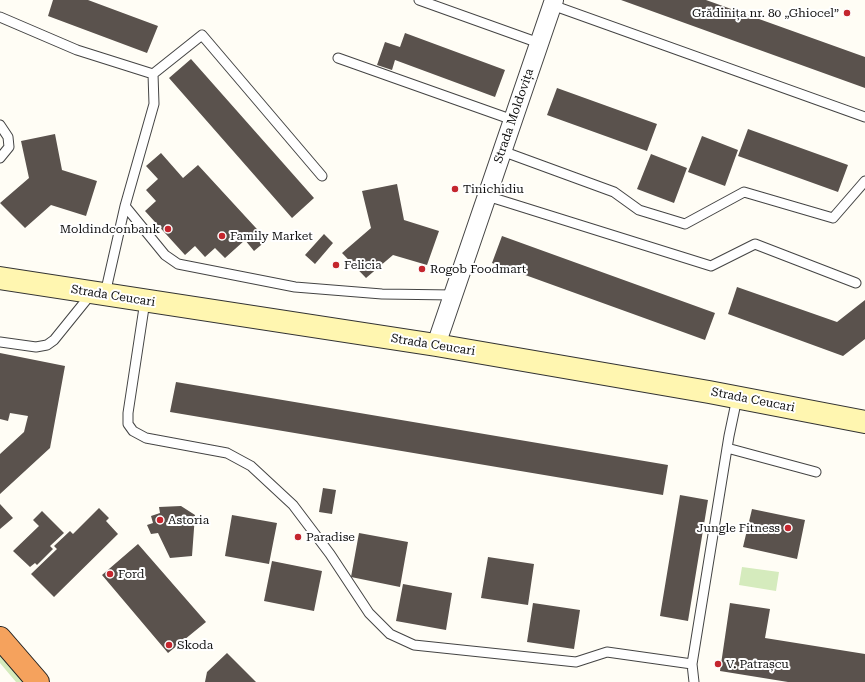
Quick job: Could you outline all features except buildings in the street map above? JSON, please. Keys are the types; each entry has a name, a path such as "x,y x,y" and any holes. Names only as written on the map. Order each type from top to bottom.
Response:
{"highway":[{"path":"0,638 38,682"}],"street":[{"name":"Strada Moldovița","path":"436,345 553,3"},
{"name":"Strada Ceucari","path":"0,278 436,345 737,397 865,422"}],"lane":[{"path":"419,0 539,43"},
{"path":"553,3 865,117"},
{"path":"0,18 77,50 153,74"},
{"path":"153,74 202,35 322,176"},
{"path":"338,58 513,120"},
{"path":"0,342 36,347 47,345 54,340 99,293 154,104 153,74"},
{"path":"0,125 8,137 9,147 0,158"},
{"path":"502,151 614,192 639,210 685,224 744,192 833,218 865,182"},
{"path":"487,196 711,266 755,244 856,282"},
{"path":"124,206 166,255 178,264 296,287 382,294 453,295"},
{"path":"145,301 128,413 128,424 133,431 146,438 227,453 251,466 293,505 330,554 369,613 390,634 414,645 576,662 607,652 692,664"},
{"path":"694,682 692,664 727,448 737,397"},
{"path":"727,448 816,472"}],"green space":[{"path":"742,567 779,572 776,591 739,585"},
{"path":"0,654 24,682 16,682 0,663"}],"place":[{"name":"Grădinița nr. 80 „Ghiocel”","path":"847,13"},
{"name":"Tinichidiu","path":"455,189"},
{"name":"Moldindconbank","path":"168,229"},
{"name":"Family Market","path":"222,236"},
{"name":"Felicia","path":"336,265"},
{"name":"Rogob Foodmart","path":"422,269"},
{"name":"Astoria","path":"160,520"},
{"name":"Jungle Fitness","path":"788,528"},
{"name":"Paradise","path":"298,537"},
{"name":"Ford","path":"110,574"},
{"name":"Skoda","path":"169,645"},
{"name":"V. Patrașcu","path":"718,664"}]}
